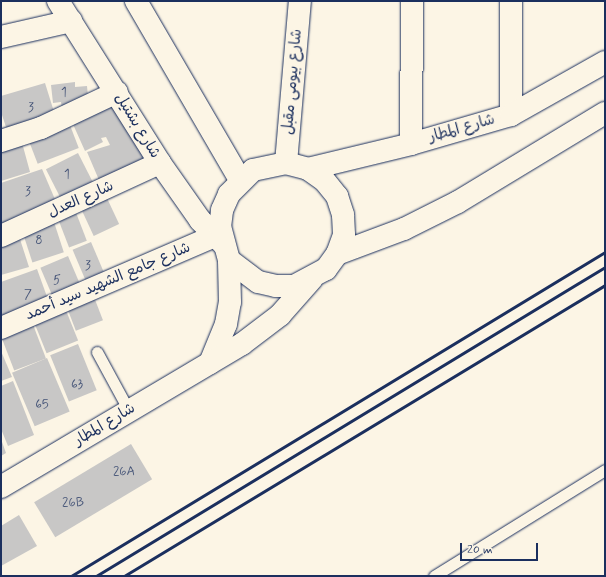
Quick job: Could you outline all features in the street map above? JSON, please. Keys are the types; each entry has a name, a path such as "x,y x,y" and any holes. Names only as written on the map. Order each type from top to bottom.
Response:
{"street":[{"name":"شارع بشتيل","path":"58,1 117,92 160,163 222,247"},
{"path":"136,1 240,180"},
{"name":"شارع بيومى مقبل","path":"286,164 300,1"},
{"path":"411,144 412,1"},
{"path":"511,1 511,115"},
{"path":"1,37 71,21"},
{"name":"شارع المطار","path":"308,169 411,144 511,115 605,62"},
{"path":"1,141 41,128 117,92"},
{"path":"337,254 404,230 458,202 605,113"},
{"name":"شارع العدل","path":"1,236 160,163"},
{"path":"210,363 226,324 230,295 222,247 220,227 222,210 240,180 253,170 286,164 308,169 324,180 337,196 343,215 344,235 337,254 326,269 311,280 294,286 276,286 258,282 222,247"},
{"name":"شارع جامع الشهيد سيد أحمد","path":"1,328 222,247"},
{"name":"شارع المطار","path":"1,487 262,331 286,310 311,280"}],"lane":[{"path":"97,352 129,411"},
{"path":"434,576 605,470"}],"building":[{"path":"75,82 75,87 87,86 88,97 76,99 77,107 62,109 61,102 53,103 51,85"},
{"path":"45,83 55,115 7,130 1,112 1,96"},
{"path":"115,105 150,158 99,180 87,152 110,145 106,137 101,138 103,142 85,151 72,122"},
{"path":"68,120 79,148 38,164 27,136"},
{"path":"21,139 30,172 1,181 1,145"},
{"path":"78,153 94,184 62,201 46,169"},
{"path":"42,169 57,204 1,226 1,183"},
{"path":"106,196 119,224 94,236 81,208"},
{"path":"75,210 87,241 69,248 57,217"},
{"path":"53,219 64,252 32,262 22,229"},
{"path":"19,236 29,267 1,275 1,242"},
{"path":"91,242 106,277 87,285 73,250"},
{"path":"68,256 80,284 52,295 40,268"},
{"path":"37,269 50,305 1,321 1,282"},
{"path":"94,297 103,320 76,331 67,307"},
{"path":"65,308 78,340 47,353 33,321"},
{"path":"32,322 46,358 14,371 1,334"},
{"path":"78,344 97,390 69,402 50,355"},
{"path":"1,351 12,377 1,381"},
{"path":"47,358 70,411 35,426 12,373"},
{"path":"13,381 34,435 8,446 1,429 1,386"},
{"path":"1,439 6,453 1,456"},
{"path":"131,444 152,479 55,537 34,502"},
{"path":"19,515 37,546 1,566 1,526"}],"railway":[{"path":"71,576 605,252"},
{"path":"96,576 605,267"},
{"path":"124,576 605,285"}]}
